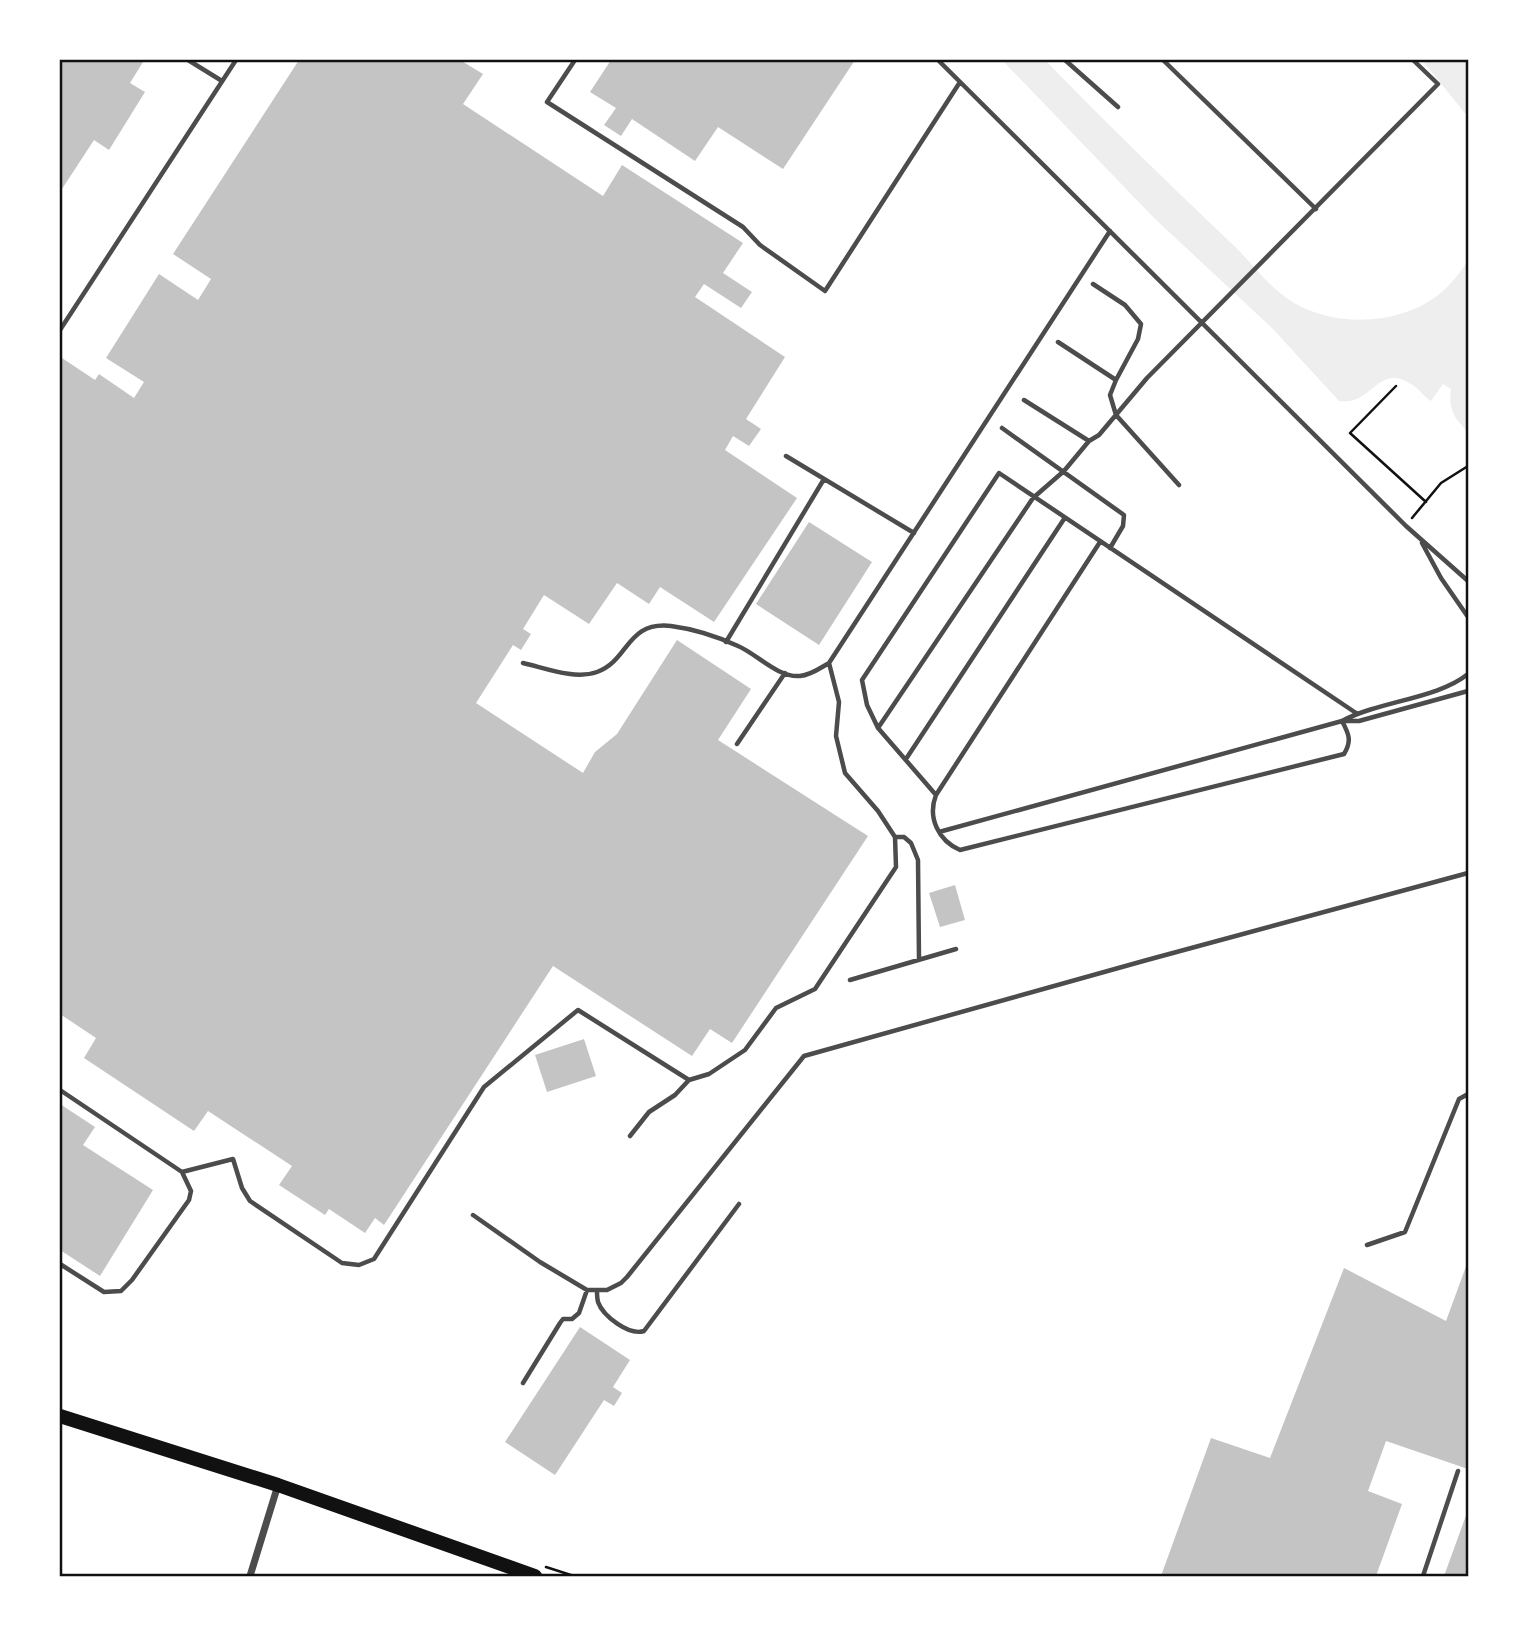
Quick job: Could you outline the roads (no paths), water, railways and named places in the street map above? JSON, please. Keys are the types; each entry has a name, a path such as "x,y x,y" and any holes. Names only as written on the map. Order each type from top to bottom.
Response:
{"main road":[{"path":"60,1416 278,1485 535,1577"}],"street":[{"path":"250,1577 278,1485"}],"lane":[{"path":"188,60 222,81"},
{"path":"60,330 236,60"},
{"path":"575,60 547,102 743,227 760,246 825,291 960,82"},
{"path":"938,60 1405,526 1468,581"},
{"path":"1065,60 1118,107"},
{"path":"1163,60 1315,209"},
{"path":"878,728 1033,498 1064,471 1089,441 1099,435 1147,377 1438,84 1413,60"},
{"path":"523,663 568,674 598,672 611,664 636,634 645,628 668,625 707,633 740,647 785,673 799,676 813,673 829,663 1110,231"},
{"path":"1093,284 1125,305 1141,324 1138,338 1110,395 1116,415 1178,485"},
{"path":"1058,342 1116,380"},
{"path":"1024,400 1089,441"},
{"path":"1002,428 1124,515 1123,527 1110,548"},
{"path":"786,456 914,533"},
{"path":"936,795 878,728 867,705 862,680 999,473 1356,713"},
{"path":"726,642 824,479"},
{"path":"906,759 1064,519"},
{"path":"1419,539 1441,578 1468,617"},
{"path":"1100,542 936,795 932,812 939,832 949,846 960,850 1344,754 1350,735 1342,721"},
{"path":"630,1136 649,1112 675,1095 689,1080 709,1074 745,1051 776,1007 815,989 896,867 895,837 878,811 845,772 836,736 839,702 829,663"},
{"path":"737,744 785,673"},
{"path":"939,832 1342,721 1356,713 1438,689 1468,674"},
{"path":"1342,721 1359,721 1468,691"},
{"path":"895,837 904,837 911,844 918,860 919,960"},
{"path":"473,1215 540,1262 587,1290 614,1286 626,1277 804,1056 1468,873"},
{"path":"850,980 956,949"},
{"path":"182,1172 233,1159 242,1188 250,1201 342,1263 359,1265 374,1259 484,1087 578,1010 689,1080"},
{"path":"60,1090 182,1172 191,1191 189,1200 132,1280 121,1291 104,1292 60,1264"},
{"path":"1367,1245 1405,1231 1459,1099 1468,1094"},
{"path":"597,1290 598,1302 616,1322 634,1332 644,1331 738,1204"},
{"path":"523,1383 563,1319 572,1319 579,1312 587,1290"},
{"path":"1423,1577 1458,1471"}]}
